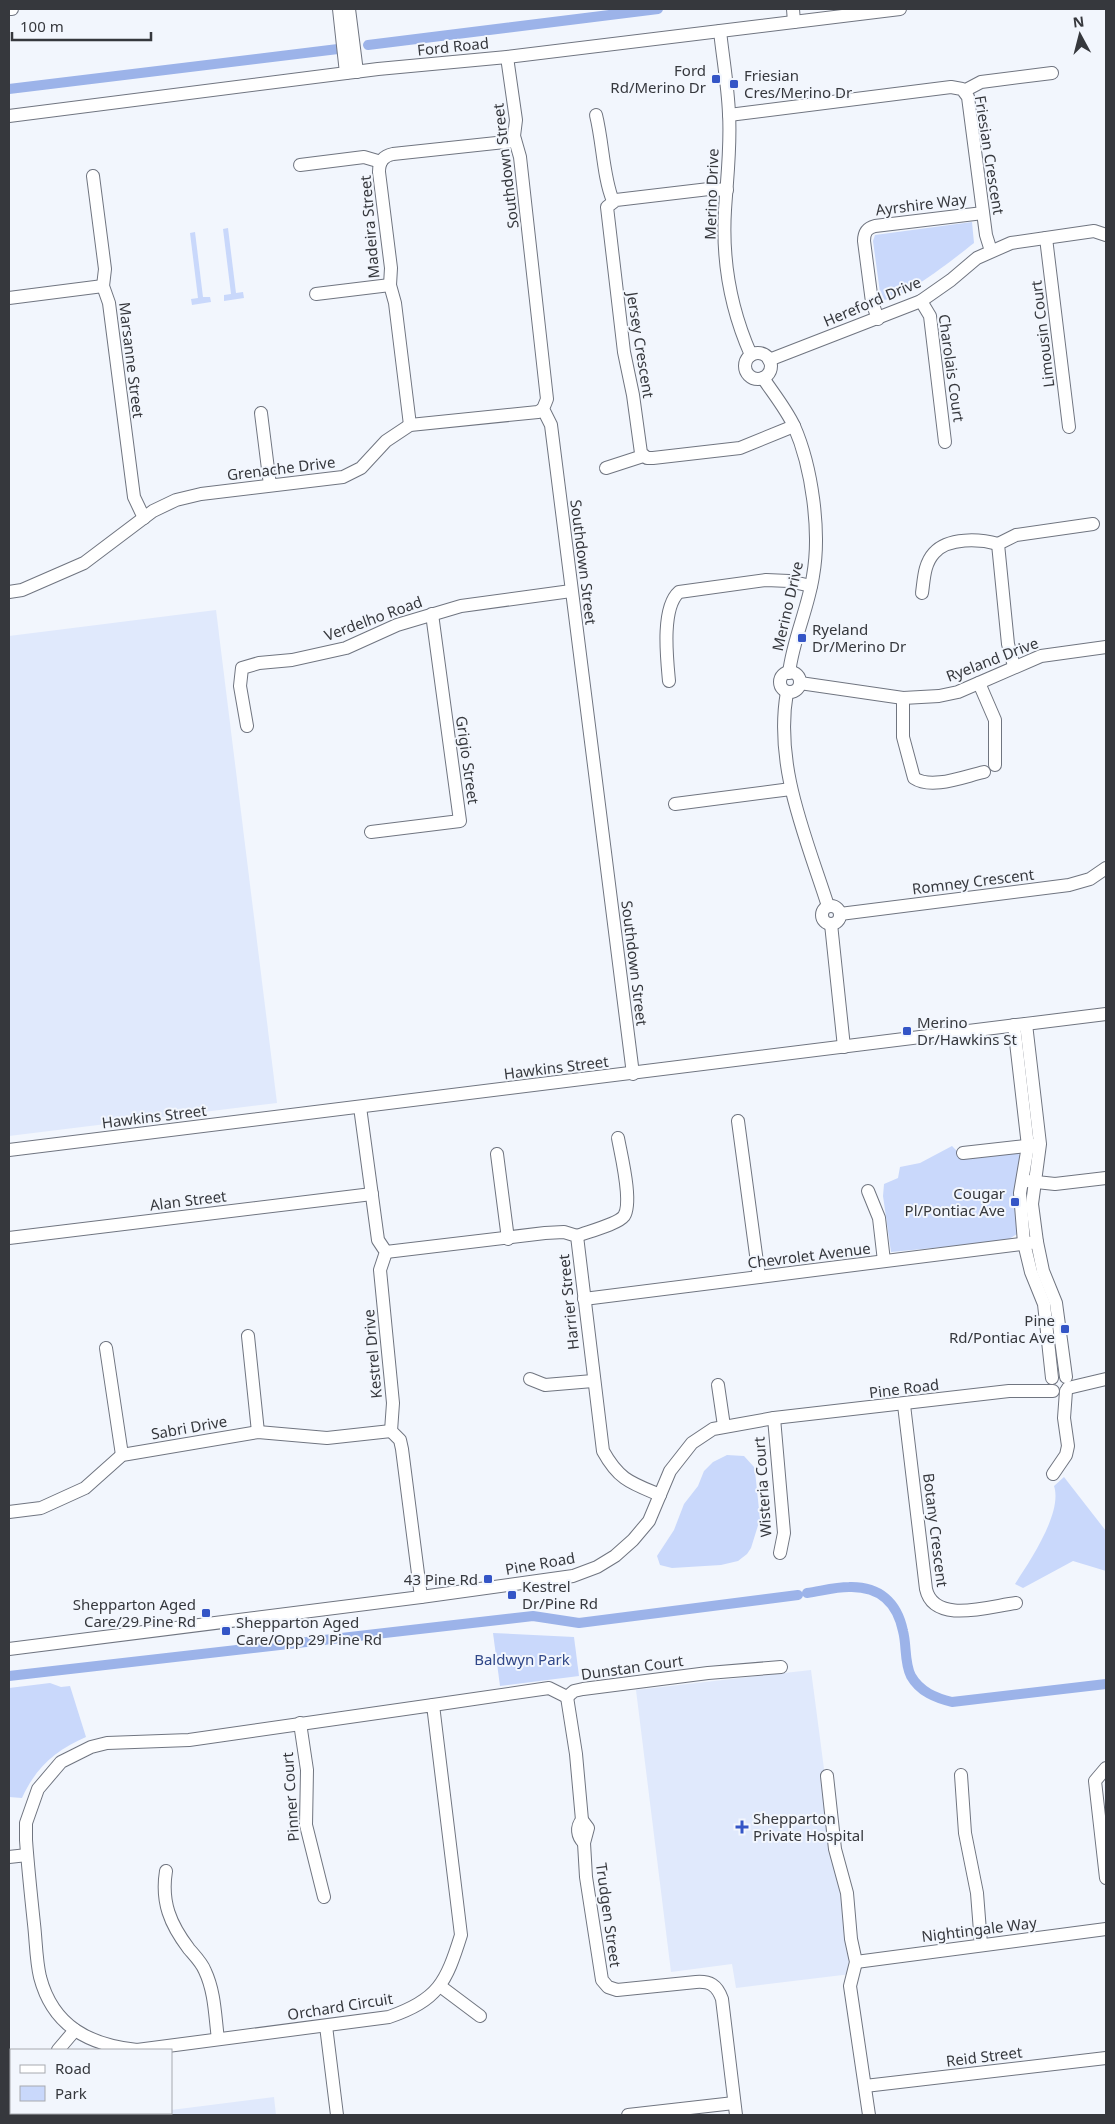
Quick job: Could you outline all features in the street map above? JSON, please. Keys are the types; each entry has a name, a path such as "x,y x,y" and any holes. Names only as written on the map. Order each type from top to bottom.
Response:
{"street":[{"path":"338,9 352,73"},
{"path":"349,9 352,73"},
{"path":"793,9 801,17"},
{"name":"Ford Road","path":"9,116 352,73 720,31 801,17 900,9"},
{"name":"Merino Drive","path":"720,31 729,114 725,244 728,274 738,320 751,355"},
{"name":"Southdown Street","path":"507,56 516,122 515,141 520,157 547,399 543,410 550,425 633,1074"},
{"path":"964,91 981,82 1052,73"},
{"name":"Friesian Crescent","path":"729,114 951,87 964,91 968,97 986,235 991,251"},
{"path":"596,115 604,152 607,185 613,201 710,189 727,190"},
{"name":"Madeira Street","path":"410,425 395,303 390,286 391,268 379,172 381,162 385,157 393,154 515,141"},
{"path":"300,165 364,157 381,162"},
{"name":"Marsanne Street","path":"94,176 105,269 102,286 109,303 134,497 144,518"},
{"name":"Jersey Crescent","path":"613,201 606,212 624,352 633,395 639,448 643,456"},
{"name":"Ayrshire Way","path":"878,319 872,302 864,241 864,234 868,229 876,226 983,213"},
{"name":"Hereford Drive","path":"769,360 921,301 951,280 977,258 991,251 1011,243 1100,233 1106,223"},
{"name":"Limousin Court","path":"1046,238 1069,427"},
{"path":"9,298 102,286"},
{"path":"316,294 390,286"},
{"name":"Charolais Court","path":"921,301 930,316 946,442"},
{"path":"763,354 769,360 771,368 763,378 751,377 745,370 746,361 751,355 763,354"},
{"name":"Merino Drive","path":"763,378 794,426 805,461 814,514 814,566 811,586 792,652 789,673"},
{"name":"Grenache Drive","path":"9,592 22,590 84,563 153,511 184,498 270,485 343,477 352,474 369,461 386,442 410,425 543,410"},
{"path":"261,412 270,485"},
{"path":"606,468 643,456 653,458 740,448 794,426"},
{"path":"922,593 924,572 935,552 955,543 984,540 998,544 1016,535 1093,524"},
{"path":"998,544 1008,644 1014,666"},
{"path":"669,682 666,645 672,603 679,592 766,580 811,586"},
{"name":"Verdelho Road","path":"247,726 240,686 242,668 259,663 292,660 346,648 397,625 461,606 572,591"},
{"name":"Grigio Street","path":"370,832 460,821 432,614"},
{"name":"Ryeland Drive","path":"800,683 903,698 939,696 958,692 1014,666 1050,654 1106,647"},
{"path":"789,673 798,677 800,683 795,690 787,692 782,688 780,682 782,677 789,673"},
{"path":"979,683 995,720 995,765"},
{"path":"787,692 784,734 791,789 828,906"},
{"path":"903,698 904,737 914,778 922,782 935,782 984,772"},
{"path":"675,804 791,789"},
{"name":"Romney Crescent","path":"840,914 1069,885 1090,879 1106,868"},
{"path":"828,906 837,908 840,914 837,922 831,924 825,922 822,918 822,912 828,906"},
{"path":"831,924 830,934 844,1046"},
{"name":"Hawkins Street","path":"9,1150 1106,1014"},
{"path":"1020,1024 1034,1145 1028,1182 1032,1204 1030,1242 1056,1303 1060,1384 1068,1446 1066,1454 1052,1474"},
{"path":"360,1107 378,1240 386,1252"},
{"path":"738,1121 759,1278"},
{"path":"577,1236 617,1221 624,1216 628,1204 618,1138"},
{"path":"963,1153 1034,1145"},
{"path":"497,1154 508,1238"},
{"path":"1028,1182 1054,1184 1106,1178"},
{"path":"868,1191 879,1218 884,1262"},
{"name":"Alan Street","path":"9,1238 372,1194"},
{"name":"Harrier Street","path":"386,1252 545,1233 564,1232 577,1236 593,1381 603,1451 611,1466 623,1479 660,1495"},
{"name":"Chevrolet Avenue","path":"584,1299 1030,1242"},
{"name":"Kestrel Drive","path":"386,1252 380,1270 393,1403 391,1431"},
{"path":"248,1336 258,1432"},
{"path":"9,1512 41,1508 85,1488 122,1455 106,1348"},
{"path":"530,1379 544,1385 593,1381"},
{"name":"Pine Road","path":"9,1649 552,1580 597,1567 615,1556 633,1540 649,1522 670,1471 692,1443 702,1435 724,1426 774,1418 904,1405 1103,1379"},
{"path":"718,1385 724,1426"},
{"name":"Botany Crescent","path":"904,1405 925,1582 930,1601 937,1607 950,1611 1016,1602"},
{"name":"Wisteria Court","path":"774,1418 784,1533 780,1553"},
{"path":"391,1431 400,1440 402,1449 421,1597"},
{"name":"Sabri Drive","path":"122,1455 258,1432 327,1438 391,1431"},
{"name":"Dunstan Court","path":"433,1705 550,1688 567,1697 574,1691 583,1689 708,1673 781,1668"},
{"name":"Trudgen Street","path":"567,1697 576,1754 582,1820 578,1829 580,1839 584,1843 586,1877 602,1980 608,1987 616,1990 702,1982 715,1986 722,1998 735,2109"},
{"name":"Orchard Circuit","path":"128,2049 111,2047 75,2030 60,2016 40,1977 27,1855 26,1823 38,1789 61,1762 77,1752 107,1743 189,1740 300,1722 433,1705 461,1935 449,1971 440,1986 423,2003 410,2010 389,2017 145,2049"},
{"name":"Pinner Court","path":"300,1722 307,1770 306,1825 324,1897"},
{"path":"1106,1768 1095,1781 1106,1878"},
{"path":"961,1775 965,1833 977,1893 981,1944"},
{"path":"827,1776 834,1849 847,1893 851,1939 856,1962 850,1986 869,2115"},
{"path":"9,1857 27,1855"},
{"path":"166,1871 164,1887 168,1916 180,1937 205,1969 212,1988 218,2040"},
{"name":"Nightingale Way","path":"856,1962 1106,1929"},
{"path":"440,1986 480,2016"},
{"path":"326,2026 337,2115"},
{"path":"59,2049 75,2030"},
{"name":"Reid Street","path":"866,2086 1106,2058"},
{"path":"628,2115 735,2109"}],"shaded area":[{"path":"216,610 277,1103 9,1136 9,636"},
{"name":"Shepparton Private Hospital","path":"811,1670 851,1974 736,1988 732,1964 671,1972 636,1690"},
{"path":"274,2097 276,2115 136,2115 172,2114 172,2110"}],"green space":[{"path":"972,222 974,243 915,286 890,298 881,300 873,241 875,235"},
{"path":"228,228 236,293 243,292 244,298 224,301 224,295 231,294 223,229"},
{"path":"195,232 203,297 210,297 211,302 192,305 191,299 198,298 190,233"},
{"path":"952,1146 963,1157 1014,1151 1024,1158 1017,1234 1006,1241 891,1252 883,1196 884,1184 898,1178 900,1167 920,1163"},
{"path":"727,1455 744,1456 754,1467 760,1519 751,1548 738,1561 721,1565 672,1568 660,1565 657,1556 674,1530 684,1504 698,1486 704,1471 713,1462"},
{"path":"1064,1477 1106,1531 1106,1571 1073,1561 1023,1588 1015,1584 1043,1537 1054,1510 1054,1486"},
{"name":"Baldwyn Park","path":"493,1633 574,1637 579,1676 500,1686"},
{"path":"50,1683 61,1687 70,1686 86,1737 65,1748 48,1761 34,1777 22,1798 9,1797 9,1688"}],"waterway":[{"path":"368,45 658,9"},
{"path":"9,89 338,49"},
{"path":"807,1593 860,1587 869,1589 885,1598 891,1604 900,1621 907,1665 911,1676 924,1690 934,1696 952,1702 1106,1684"},
{"path":"9,1676 533,1616 579,1623 798,1595"}],"place":[{"name":"Ford Rd/Merino Dr","path":"716,79"},
{"name":"Friesian Cres/Merino Dr","path":"734,84"},
{"name":"Ryeland Dr/Merino Dr","path":"802,638"},
{"name":"Merino Dr/Hawkins St","path":"907,1031"},
{"name":"Cougar Pl/Pontiac Ave","path":"1015,1202"},
{"name":"Pine Rd/Pontiac Ave","path":"1065,1329"},
{"name":"43 Pine Rd","path":"488,1579"},
{"name":"Kestrel Dr/Pine Rd","path":"512,1595"},
{"name":"Shepparton Aged Care/29 Pine Rd","path":"206,1613"},
{"name":"Shepparton Aged Care/Opp 29 Pine Rd","path":"226,1631"},
{"name":"Shepparton Private Hospital","path":"742,1827"}]}
